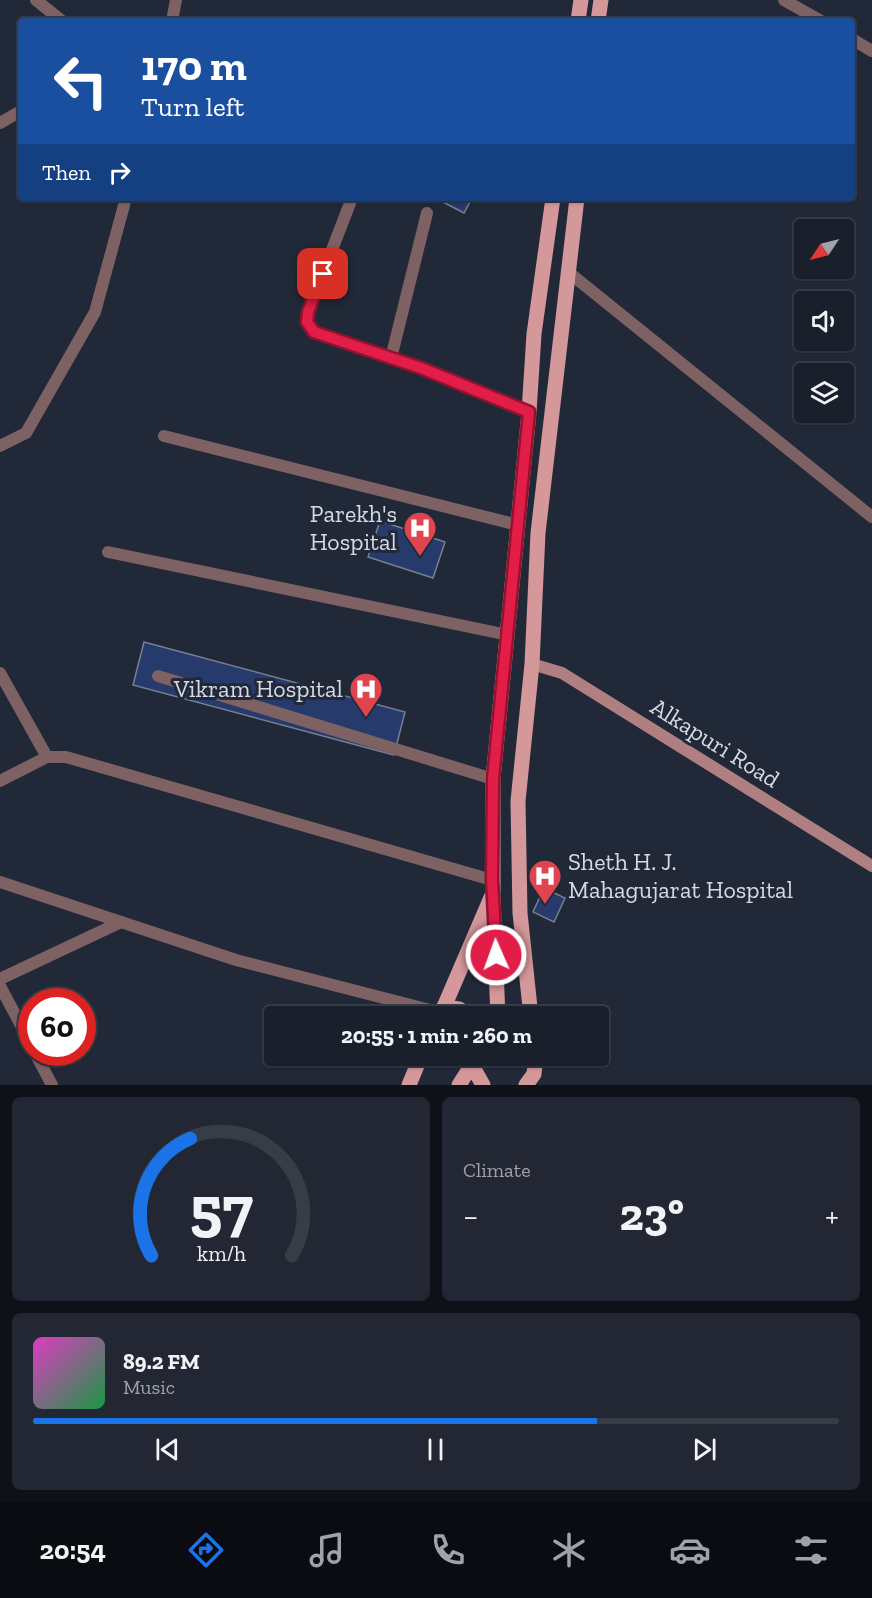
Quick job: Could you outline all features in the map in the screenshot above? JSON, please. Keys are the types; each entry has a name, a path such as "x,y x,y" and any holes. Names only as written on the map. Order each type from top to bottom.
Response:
{"main road":[{"path":"578,18 581,0"},
{"path":"598,18 601,0"},
{"path":"497,1006 492,886 493,779 529,412 534,334 553,201"},
{"path":"530,1006 520,913 518,801 532,664 538,533 576,201"},
{"path":"442,1006 492,886"},
{"path":"409,1085 417,1066"},
{"path":"459,1085 470,1066"},
{"path":"475,1066 478,1078 483,1085"},
{"path":"526,1085 536,1070"}],"street":[{"path":"36,0 58,18"},
{"path":"173,18 176,0"},
{"path":"575,0 581,0"},
{"path":"784,0 816,18"},
{"path":"855,41 872,51"},
{"path":"0,123 18,113"},
{"path":"0,446 26,433 95,312 125,201"},
{"path":"351,201 308,312 307,322 314,332 391,358 529,412"},
{"path":"391,358 428,213"},
{"path":"567,271 872,518"},
{"path":"164,436 518,525"},
{"path":"108,552 508,635"},
{"name":"Alkapuri Road","path":"532,664 562,673 872,866"},
{"path":"0,673 47,757"},
{"path":"158,676 493,779"},
{"path":"0,781 47,757 66,757 492,886"},
{"path":"0,882 236,960 416,1006"},
{"path":"0,979 122,922"},
{"path":"0,986 18,1020"},
{"path":"42,1066 52,1085"}],"building":[{"path":"441,201 470,201 464,213"},
{"path":"380,521 445,542 433,578 368,557"},
{"path":"144,642 405,712 394,755 133,685"},
{"path":"544,888 565,898 554,922 533,912"}],"place":[{"name":"Parekh's Hospital","path":"420,557"},
{"name":"Vikram Hospital","path":"366,718"},
{"name":"Sheth H. J. Mahagujarat Hospital","path":"545,905"}],"route":[{"path":"323,274 308,312 307,322 314,332 421,368 529,412 493,779 492,880 496,955"}]}
